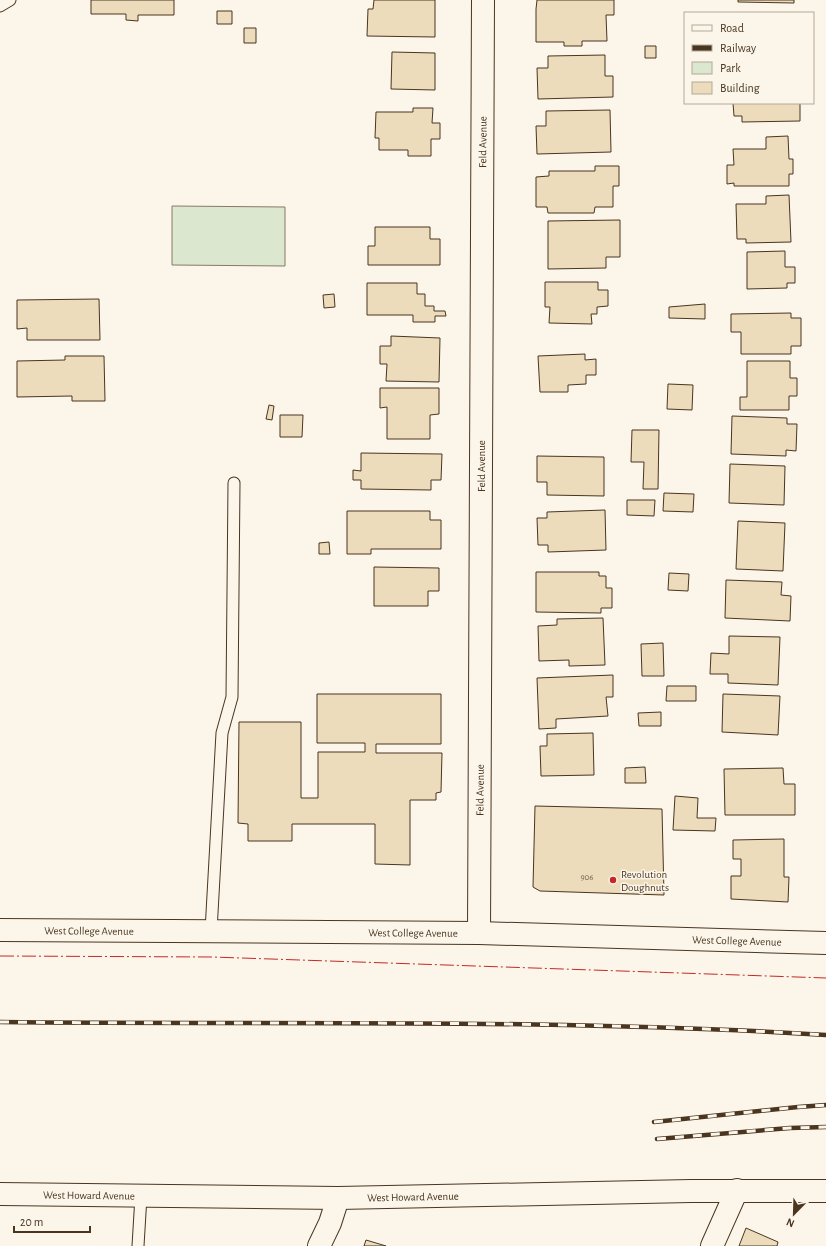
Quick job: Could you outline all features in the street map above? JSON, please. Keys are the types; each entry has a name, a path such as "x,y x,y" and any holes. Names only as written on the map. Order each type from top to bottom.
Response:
{"main road":[{"name":"Feld Avenue","path":"479,933 483,0"},
{"name":"West College Avenue","path":"0,930 479,933 826,943"},
{"name":"West Howard Avenue","path":"0,1194 338,1198 737,1190 826,1191"},
{"path":"712,1246 737,1190"},
{"path":"319,1246 330,1223 338,1198"}],"lane":[{"path":"0,6 10,0"},
{"path":"211,931 222,733 232,696 234,483"},
{"path":"138,1246 142,1196"}],"green space":[{"path":"172,206 285,207 285,266 172,265"}],"building":[{"path":"91,0 174,0 174,15 138,15 138,21 126,20 126,14 91,14"},
{"path":"374,0 435,0 435,37 367,36 368,9 373,9"},
{"path":"537,0 614,0 614,15 606,15 607,41 582,41 582,46 564,46 564,42 536,42"},
{"path":"738,0 794,0 794,3 738,2"},
{"path":"217,11 232,11 232,24 217,24"},
{"path":"244,28 256,28 256,43 244,43"},
{"path":"645,46 656,46 656,58 645,58"},
{"path":"392,52 435,53 435,90 391,89"},
{"path":"605,55 605,76 613,76 613,97 538,99 537,68 548,68 548,56"},
{"path":"733,104 800,104 800,121 742,122 742,116 734,116"},
{"path":"413,108 433,108 432,123 440,123 440,139 431,139 431,156 408,156 408,150 379,150 379,138 375,138 376,112 413,112"},
{"path":"610,110 611,152 537,154 536,126 546,126 546,111"},
{"path":"788,136 789,159 793,159 793,174 789,174 789,186 734,186 734,183 727,184 727,165 734,165 733,149 766,149 766,137"},
{"path":"595,166 619,166 619,186 613,186 613,207 595,207 594,213 548,213 547,207 536,207 536,177 549,176 549,171 595,171"},
{"path":"789,195 791,242 746,243 746,239 737,239 736,204 766,204 766,196"},
{"path":"620,220 620,257 606,257 606,268 548,269 548,221"},
{"path":"375,227 430,227 430,239 440,239 440,265 368,265 368,246 375,246"},
{"path":"785,251 785,267 795,267 795,283 787,283 787,288 747,289 747,252"},
{"path":"545,282 598,282 598,290 608,290 608,306 597,307 597,314 591,314 592,324 549,323 550,307 545,307"},
{"path":"367,283 417,283 417,294 425,294 425,306 434,306 434,311 445,311 446,316 435,316 435,322 413,322 413,315 367,315"},
{"path":"334,294 335,307 324,308 323,295"},
{"path":"99,299 100,340 27,340 27,328 17,329 17,300"},
{"path":"705,304 705,319 669,318 669,307"},
{"path":"791,313 791,318 801,318 801,346 791,346 791,354 741,354 741,332 731,332 731,314"},
{"path":"391,336 440,338 439,382 386,381 387,364 380,364 380,346 391,346"},
{"path":"585,354 585,360 596,359 596,375 586,375 586,384 568,385 568,392 540,392 538,356"},
{"path":"65,356 104,356 105,401 72,401 72,396 17,397 17,361 65,360"},
{"path":"747,361 790,361 790,378 797,378 797,396 789,396 789,410 740,410 740,397 747,397"},
{"path":"668,384 693,385 692,410 667,409"},
{"path":"380,388 439,388 439,414 430,415 430,439 387,439 387,407 380,408"},
{"path":"269,405 274,406 272,420 266,419"},
{"path":"280,415 303,415 302,437 280,437"},
{"path":"732,416 787,418 787,424 797,424 796,451 786,450 786,456 731,454"},
{"path":"632,430 659,430 658,489 643,489 644,462 631,462"},
{"path":"361,453 442,454 441,480 431,480 431,490 361,489 361,480 353,480 353,470 361,471"},
{"path":"537,456 604,457 604,496 547,495 547,482 537,482"},
{"path":"730,464 785,466 784,505 729,503"},
{"path":"664,493 694,494 693,512 663,511"},
{"path":"627,500 655,500 654,516 627,515"},
{"path":"605,510 606,550 548,552 548,545 538,545 537,518 547,518 547,512"},
{"path":"347,511 430,511 430,520 441,520 441,549 371,549 371,554 347,554"},
{"path":"738,521 785,523 783,571 736,569"},
{"path":"329,542 330,554 319,554 319,543"},
{"path":"374,567 439,568 439,591 428,591 428,606 374,606"},
{"path":"536,572 599,572 599,576 606,576 606,588 612,588 612,608 601,608 601,613 536,612"},
{"path":"669,573 689,574 688,591 668,590"},
{"path":"726,580 782,582 781,595 791,596 790,621 725,618"},
{"path":"603,618 605,665 569,666 569,660 539,661 538,626 557,625 557,619"},
{"path":"729,636 780,637 778,685 728,683 728,674 710,674 711,653 729,654"},
{"path":"663,643 664,676 642,676 641,644"},
{"path":"613,675 613,697 606,697 608,716 556,719 556,728 539,729 537,678"},
{"path":"667,686 696,686 696,701 666,701"},
{"path":"317,694 441,694 441,744 376,744 376,753 442,753 441,792 436,793 436,800 410,800 410,865 375,864 375,824 292,824 292,841 248,841 248,824 238,823 239,722 301,722 301,798 318,798 318,752 365,752 365,743 317,743"},
{"path":"723,694 780,696 778,735 722,732"},
{"path":"661,712 661,726 639,726 638,713"},
{"path":"593,733 594,775 541,776 540,746 547,746 547,734"},
{"path":"645,767 646,783 625,783 625,768"},
{"path":"783,768 784,784 795,784 795,815 725,815 724,769"},
{"path":"675,796 698,798 697,818 716,818 715,831 673,830"},
{"path":"535,806 662,809 664,895 540,891 533,887"},
{"path":"784,839 784,877 789,877 788,902 731,899 731,876 741,876 741,859 733,859 733,840"},
{"path":"746,1228 778,1242 777,1246 739,1246"},
{"path":"366,1240 386,1246 364,1246"}],"railway":[{"path":"0,1022 516,1024 620,1026 826,1035"},
{"path":"654,1122 826,1105"},
{"path":"657,1139 790,1128 826,1127"}],"power":[{"path":"0,956 212,957 826,978"}],"place":[{"name":"Revolution Doughnuts","path":"613,880"}]}
